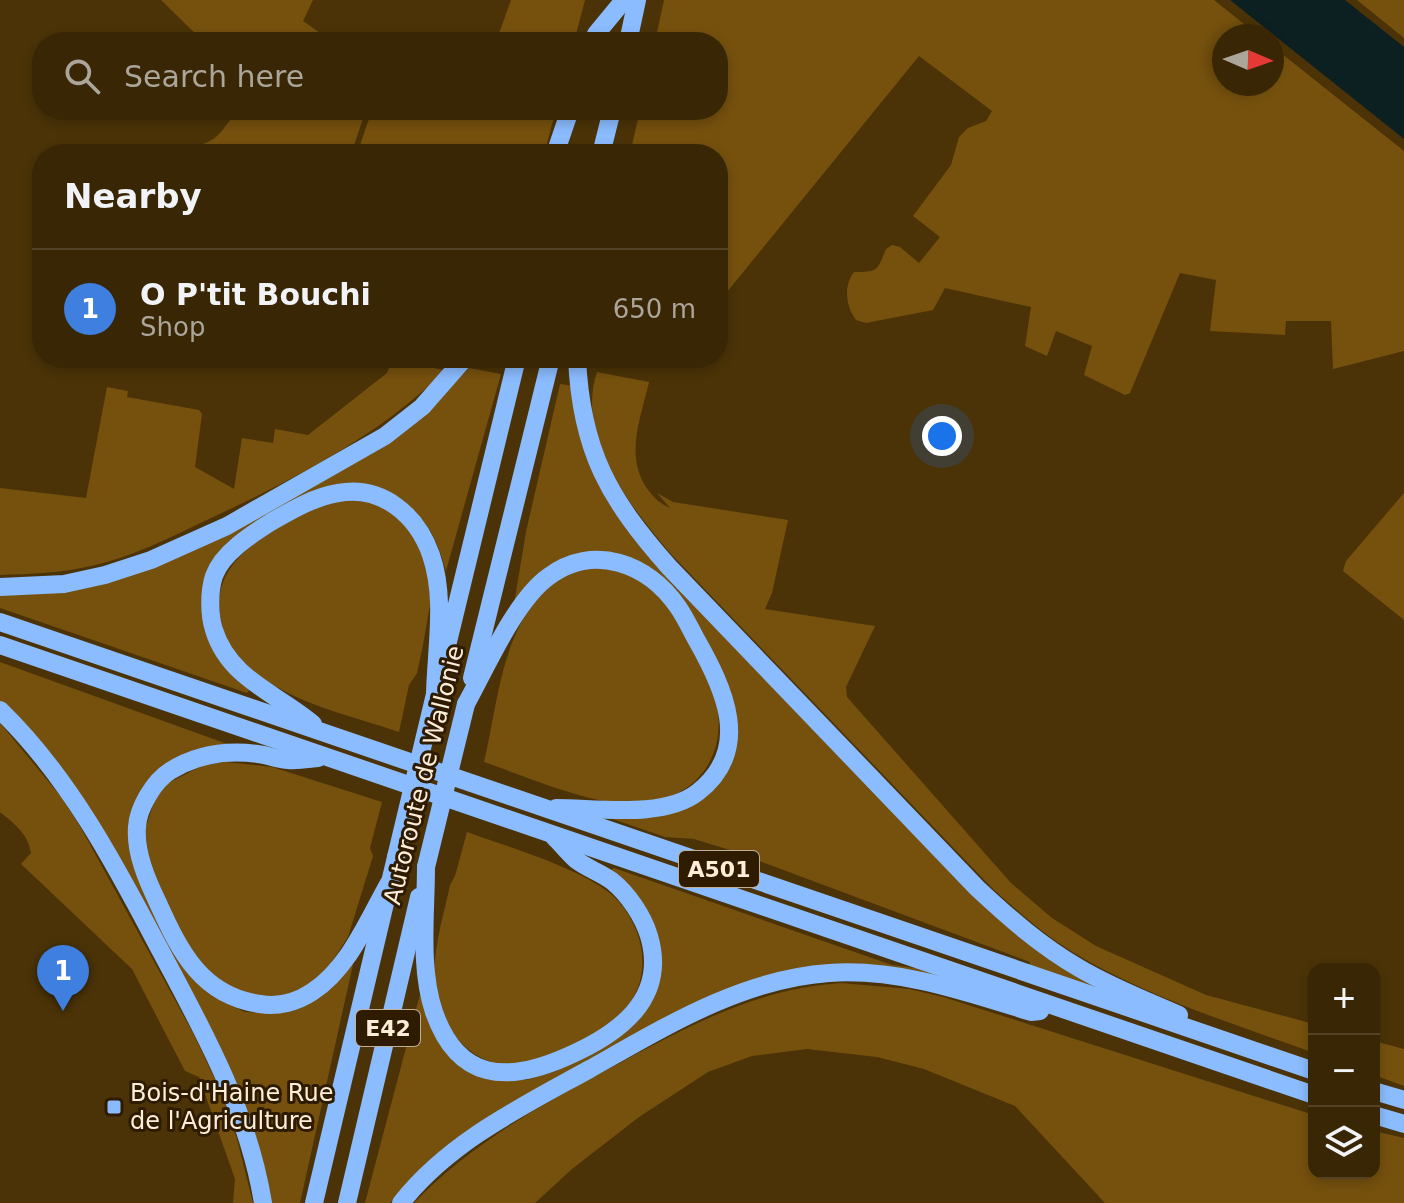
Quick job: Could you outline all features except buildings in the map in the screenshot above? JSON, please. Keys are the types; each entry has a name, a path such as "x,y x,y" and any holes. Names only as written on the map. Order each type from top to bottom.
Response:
{"highway":[{"path":"597,32 605,0"},
{"path":"600,32 624,0"},
{"path":"630,32 637,0"},
{"path":"558,144 567,120"},
{"path":"570,144 576,120"},
{"path":"604,144 610,120"},
{"path":"0,587 64,584 105,575 151,560 227,526 385,436 422,407 456,368"},
{"name":"Autoroute de Wallonie","path":"314,1203 515,368"},
{"name":"Autoroute de Wallonie","path":"347,1203 549,368"},
{"path":"578,368 585,427 597,466 640,534 815,720 977,888 1040,943 1124,991 1190,1019 1207,1036"},
{"path":"321,732 293,707 249,681 216,637 211,610 214,575 228,557 265,526 319,498 352,492 372,495 398,506 418,527 432,558 439,596 435,694"},
{"path":"466,704 525,600 545,579 561,568 595,559 625,563 659,584 678,606 719,680 729,714 726,753 711,780 684,801 654,809 540,808"},
{"name":"A501","path":"0,622 1308,1069"},
{"name":"A501","path":"0,645 1308,1093"},
{"path":"0,710 40,754 79,807 196,1015 238,1109 263,1203"},
{"path":"329,758 287,760 227,752 191,760 167,772 153,788 136,826 140,857 172,935 194,969 218,991 239,1002 267,1005 291,1003 313,992 334,972 355,944 389,883"},
{"path":"426,867 428,983 440,1027 455,1050 472,1064 494,1072 536,1070 588,1048 621,1028 642,1003 650,985 652,958 649,936 628,899 613,882 577,860 552,835"},
{"path":"401,1203 433,1169 510,1113 683,1018 723,999 765,985 830,973 889,975 1031,1012 1066,1011"},
{"path":"1380,1093 1404,1100"},
{"path":"1380,1117 1404,1124"}],"shaded area":[{"path":"161,0 313,0 303,21 319,32 194,32"},
{"path":"511,0 585,0 577,32 500,32"},
{"path":"664,0 1214,0 1244,24 1212,24 1212,96 1284,96 1284,56 1404,151 1404,351 1333,369 1331,321 1286,321 1285,335 1210,331 1216,280 1180,273 1130,393 1125,395 1084,375 1092,346 1056,331 1047,356 1025,346 1031,307 945,288 933,310 866,323 856,320 847,296 854,272 876,269 886,249 892,245 900,247 919,263 940,237 913,216 951,165 959,137 968,128 986,121 992,111 919,56 728,291 728,144 632,144 638,120 728,120 728,32 657,32"},
{"path":"1357,0 1404,0 1404,38"},
{"path":"230,120 363,120 354,144 200,144 211,140"},
{"path":"369,120 553,120 547,144 360,144"},
{"path":"389,368 445,370 392,416 334,455 180,533 91,566 35,574 0,575 0,488 86,498 107,387 128,391 127,397 199,410 202,414 195,467 234,489 242,438 273,443 275,429 308,435 387,373"},
{"path":"469,368 501,374 446,571 434,538 419,516 366,486 240,534 204,601 251,688 247,693 0,608 0,591 159,561 444,393"},
{"path":"597,372 649,382 639,422 636,462 646,487 660,502 670,508 657,493 673,502 788,520 772,593 765,609 875,626 846,687 847,697 1011,883 1052,918 1096,946 1206,995 1308,1022 1308,1051 1129,982 1071,951 994,890 671,554 639,515 600,446 592,397"},
{"path":"560,384 574,386 620,512 943,860 1112,995 1029,968 1030,962 730,850 694,839 665,837 607,817 667,814 732,748 690,611 590,553 514,604 526,532"},
{"path":"1404,493 1404,620 1343,571 1346,561"},
{"path":"359,499 382,505 411,528 429,574 430,605 423,645 417,673 409,685 399,732 315,704 274,686 236,655 221,621 221,590 242,554 266,535 309,512 337,502"},
{"path":"592,567 629,574 659,596 709,677 719,723 709,763 698,778 681,791 661,800 636,804 600,800 484,762 505,664 524,618 538,598 557,580"},
{"path":"0,662 230,745 199,750 131,822 202,987 245,1012 267,1013 354,960 300,1203 268,1203 265,1181 109,846 0,702"},
{"path":"0,723 62,798 81,828 193,1033 222,1094 253,1203 233,1203 235,1179 199,1077 185,1071 132,969 21,864 31,853 27,840 16,825 0,812"},
{"path":"225,762 272,767 382,802 370,848 373,856 348,937 326,971 309,985 286,996 267,999 229,990 197,962 151,875 145,830 155,799 168,783 204,765"},
{"path":"467,832 549,861 591,881 620,903 636,930 642,973 632,1000 622,1013 600,1030 538,1062 498,1064 481,1058 455,1035 439,1001 435,981 437,945 450,885"},
{"path":"614,868 892,965 916,968 949,979 925,977 742,986 410,1181 390,1203 365,1203 422,987 430,1020 501,1080 527,1080 556,1071 618,1037 661,959 608,871"},
{"path":"841,983 909,989 943,997 1308,1113 1308,1179 1380,1179 1380,1132 1404,1138 1404,1203 1105,1203 1015,1106 924,1069 877,1057 807,1049 752,1056 708,1072 639,1117 572,1169 535,1203 414,1203 459,1162 560,1095 723,1012 751,1001"},
{"path":"1380,1043 1404,1049 1404,1086 1380,1077"}],"water":[{"path":"1230,0 1345,0 1404,47 1404,139 1284,43 1284,24 1260,24"}],"place":[{"name":"O P'tit Bouchi","path":"63,1011"},
{"name":"Bois-d'Haine Rue de l'Agriculture","path":"114,1107"}]}
